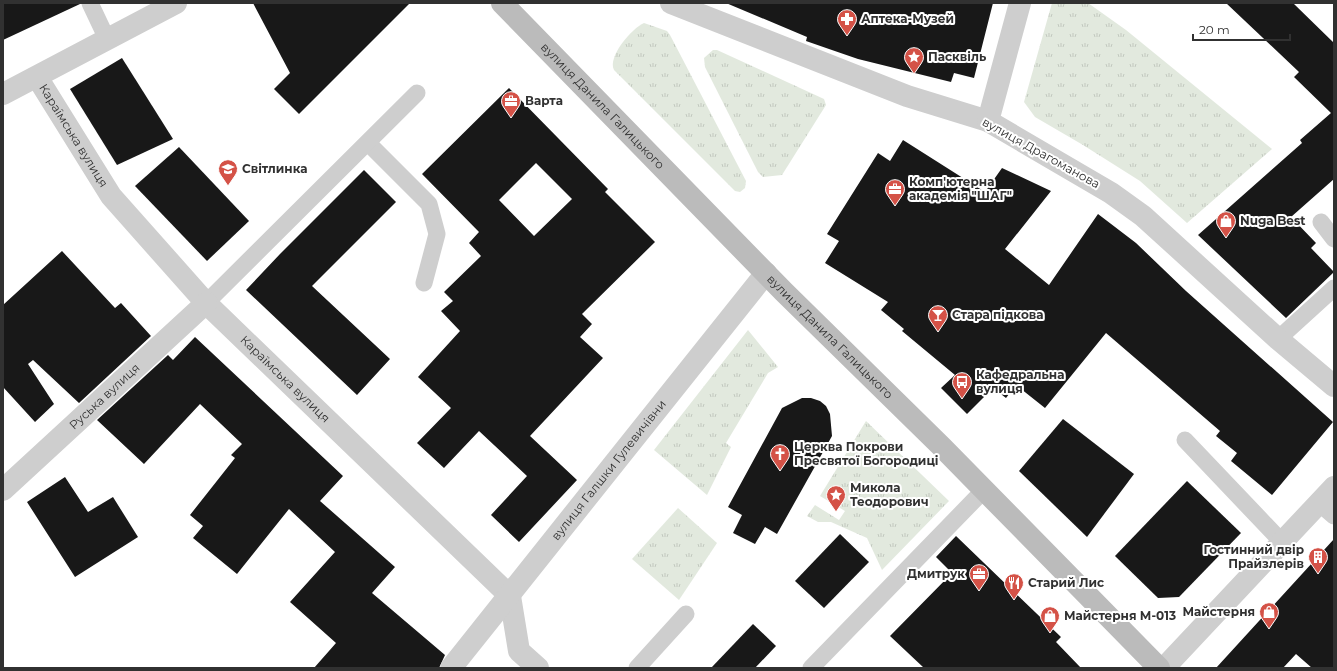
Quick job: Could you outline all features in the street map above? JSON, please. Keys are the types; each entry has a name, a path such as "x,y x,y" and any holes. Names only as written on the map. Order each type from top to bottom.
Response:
{"main road":[{"name":"вулиця Данила Галицького","path":"502,3 766,273 984,490 1159,668"}],"street":[{"path":"3,94 176,3"},
{"name":"вулиця Драгоманова","path":"671,3 907,96 988,121 1118,197 1142,216 1278,339 1334,386"},
{"path":"988,121 1020,3"},
{"name":"Караїмська вулиця","path":"37,77 111,196 206,303 510,596"},
{"name":"вулиця Галшки Гулевичівни","path":"452,668 766,273"},
{"name":"Руська вулиця","path":"3,490 206,303"},
{"path":"1164,668 1282,542 1326,510 1334,487"},
{"path":"510,596 519,651 538,668"}],"lane":[{"path":"90,3 107,40"},
{"path":"206,303 418,93"},
{"path":"368,143 429,204 437,234 424,283"},
{"path":"1321,222 1334,239"},
{"path":"1278,339 1334,288"},
{"path":"1185,440 1282,542"},
{"path":"811,668 984,490"},
{"path":"637,668 686,614"}],"green space":[{"path":"1052,3 1088,3 1126,30 1272,149 1187,223 1140,181 1035,117 1024,102"},
{"path":"644,23 667,31 670,35 746,181 745,188 740,192 735,191 614,70 613,64 617,51 627,37"},
{"path":"713,50 717,50 824,99 826,105 782,175 763,177 758,172 705,67 704,58"},
{"path":"748,330 778,367 768,373 726,443 731,447 707,495 654,450"},
{"path":"866,421 949,501 882,570 867,538 831,522 818,522 807,516 815,505 839,520 845,511 820,496"},
{"path":"678,508 717,543 679,600 632,559"}],"building":[{"path":"3,3 80,3 80,4 3,40"},
{"path":"253,3 410,3 299,114 274,89 290,73"},
{"path":"726,3 993,3 974,78 954,73 951,82 858,59 806,41 807,37"},
{"path":"1226,3 1293,3 1334,43 1334,179 1291,217 1316,243 1311,248 1334,272 1286,318 1198,235 1302,143 1300,140 1331,113 1294,77 1299,72"},
{"path":"122,58 173,139 117,165 70,89"},
{"path":"509,88 608,189 605,192 655,242 582,314 592,324 580,337 603,358 530,436 577,480 519,542 491,515 527,476 479,431 444,468 417,443 451,408 418,377 460,331 441,311 453,301 444,292 481,256 469,243 479,232 422,174","holes":["536,163 572,199 534,236 499,200"]},
{"path":"903,140 985,192 1002,168 1051,191 1005,249 1049,285 1098,214 1136,243 1186,291 1333,422 1272,495 1231,461 1237,453 1216,436 1220,431 1106,333 1045,408 1016,385 1006,398 993,388 967,414 941,388 955,375 902,331 904,329 881,310 888,302 825,263 839,241 827,234 878,153 890,161"},
{"path":"179,147 249,221 207,261 135,186"},
{"path":"364,170 396,202 312,286 390,359 357,395 246,290"},
{"path":"62,251 115,308 121,303 151,336 79,403 33,360 28,364 54,404 35,422 3,387 3,305"},
{"path":"195,337 343,476 320,501 395,567 372,593 445,655 439,668 314,668 336,643 290,602 335,552 289,509 237,574 193,538 203,526 190,515 235,458 231,455 242,444 200,404 144,464 97,420 168,355 173,360"},
{"name":"Церква Покрови Пресвятої Богородиці","path":"802,398 811,398 820,401 826,406 830,414 832,436 777,534 765,527 755,544 733,533 742,515 728,507 782,408"},
{"path":"1063,419 1134,474 1087,537 1019,471"},
{"path":"65,477 88,512 113,497 138,537 75,577 27,502"},
{"path":"1187,481 1241,533 1179,597 1158,598 1115,556"},
{"path":"840,534 869,562 824,608 795,581"},
{"path":"956,536 1061,637 1056,642 1081,668 924,668 890,636 952,573 936,557"},
{"path":"1334,539 1334,668 1312,668 1296,654 1283,668 1216,668"},
{"path":"753,624 776,646 755,668 711,668"}],"place":[{"name":"Аптека-Музей","path":"847,36"},
{"name":"Пасквіль","path":"914,74"},
{"name":"Варта","path":"511,118"},
{"name":"Світлинка","path":"228,186"},
{"name":"Комп'ютерна академія \"ШАГ\"","path":"895,206"},
{"name":"Nuga Best","path":"1226,238"},
{"name":"Стара підкова","path":"938,332"},
{"name":"Кафедральна вулиця","path":"962,399"},
{"name":"Церква Покрови Пресвятої Богородиці","path":"780,471"},
{"name":"Микола Теодорович","path":"836,512"},
{"name":"Гостинний двір Прайзлерів","path":"1318,574"},
{"name":"Дмитрук","path":"979,591"},
{"name":"Старий Лис","path":"1014,600"},
{"name":"Майстерня","path":"1269,629"},
{"name":"Майстерня М-013","path":"1050,633"}]}
